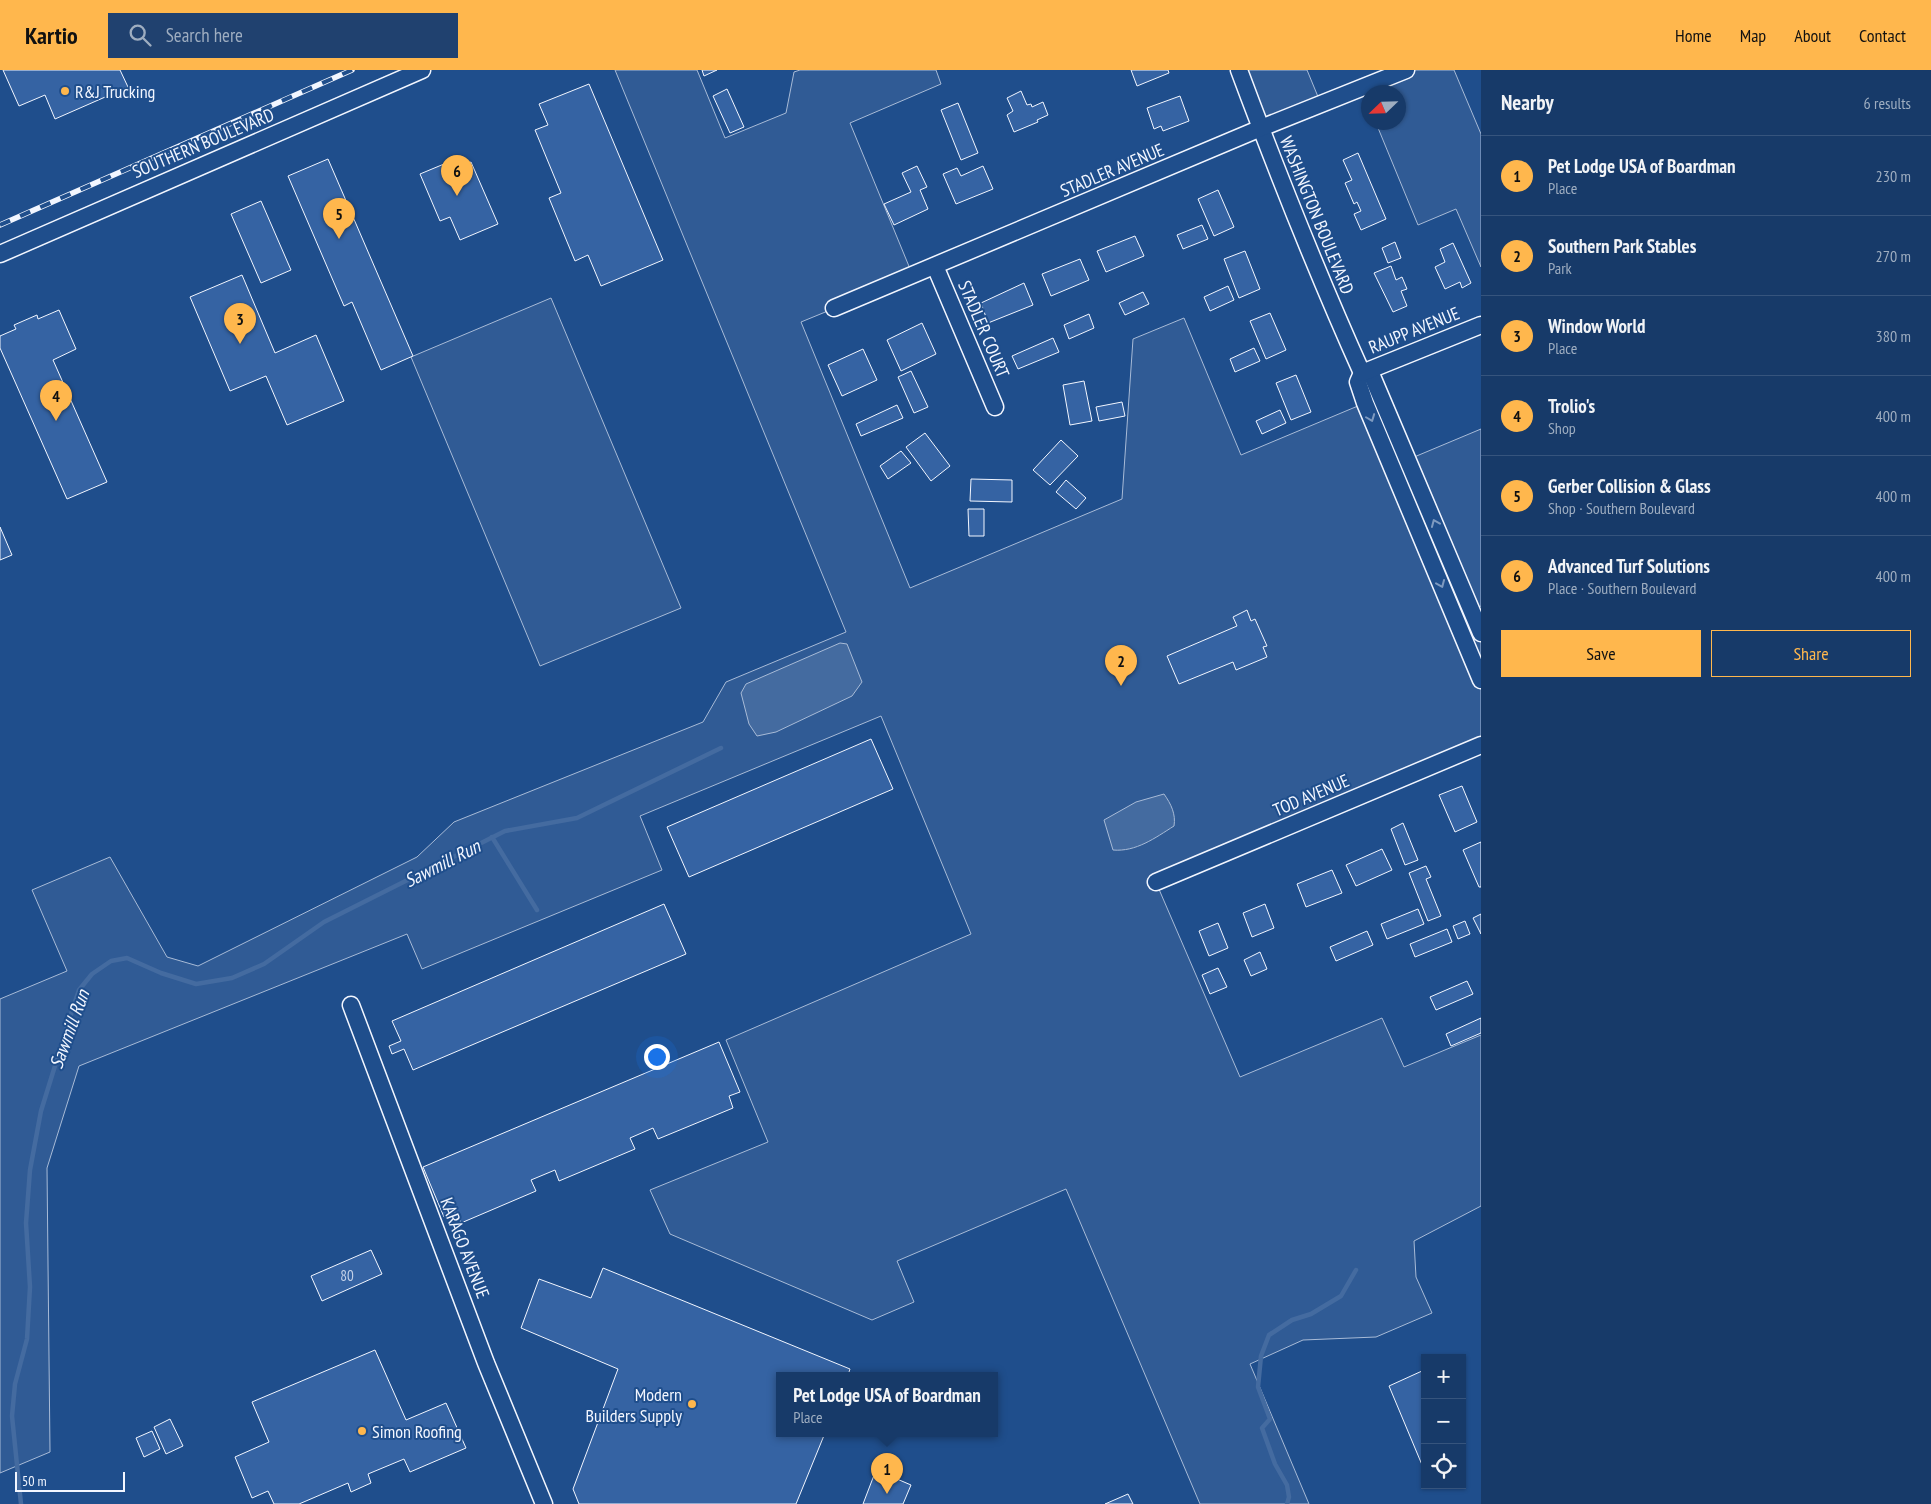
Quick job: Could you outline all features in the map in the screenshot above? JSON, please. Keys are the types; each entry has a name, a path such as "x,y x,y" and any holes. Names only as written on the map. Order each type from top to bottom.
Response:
{"street":[{"name":"SOUTHERN BOULEVARD","path":"0,254 422,70"},
{"name":"WASHINGTON BOULEVARD","path":"1239,70 1291,208 1362,373 1358,382 1481,680"},
{"name":"STADLER AVENUE","path":"834,308 1261,128 1406,70"},
{"name":"STADLER COURT","path":"935,266 995,407"},
{"name":"RAUPP AVENUE","path":"1362,373 1481,325"},
{"name":"WASHINGTON BOULEVARD","path":"1362,373 1372,376 1481,633"},
{"path":"1430,558 1447,551"},
{"name":"TOD AVENUE","path":"1156,882 1481,745"},
{"name":"KARAGO AVENUE","path":"351,1005 486,1363 544,1504"}],"shaded area":[{"path":"615,70 697,70 725,138 786,113 794,72 800,70 936,70 941,84 850,123 913,276 801,322 910,588 1122,499 1133,339 1184,318 1241,455 1365,403 1362,373 1407,460 1481,429 1481,606 1472,611 1481,633 1481,745 1158,887 1240,1077 1382,1018 1404,1067 1481,1035 1481,1206 1414,1241 1416,1277 1432,1313 1376,1337 1303,1340 1250,1364 1309,1504 1200,1504 1066,1189 897,1261 914,1302 872,1320 670,1234 650,1190 768,1142 726,1040 971,934 881,716 640,816 662,870 422,969 407,934 79,1066 47,1168 50,1452 0,1473 0,999 67,971 32,890 110,857 167,957 198,966 417,857 454,822 703,722 726,682 846,632"},
{"path":"1239,70 1307,70 1321,104 1261,128"},
{"path":"1406,70 1454,70 1481,134 1481,267 1456,209 1418,225 1379,130 1406,130 1406,85 1369,85"},
{"path":"551,298 681,608 540,666 411,357"},
{"path":"840,643 847,644 862,682 852,696 776,732 757,736 749,724 741,693 746,684"},
{"path":"1164,794 1172,809 1174,826 1130,849 1113,850 1104,820 1136,802"}],"building":[{"name":"R&J Trucking","path":"3,70 120,70 128,87 55,119 45,95 19,106"},
{"path":"702,70 717,70 704,76"},
{"path":"1131,70 1168,70 1169,73 1137,86"},
{"path":"589,84 663,260 601,286 588,255 575,261 549,198 561,193 535,130 548,125 539,104"},
{"path":"727,89 744,127 730,133 713,96"},
{"path":"1021,91 1027,105 1031,104 1032,107 1043,102 1048,115 1037,120 1038,122 1014,132 1007,115 1013,111 1007,98"},
{"path":"1180,96 1189,121 1163,131 1161,126 1154,129 1147,108"},
{"path":"958,103 978,153 961,160 941,110"},
{"path":"1358,153 1386,219 1361,230 1354,214 1361,211 1357,202 1354,204 1345,183 1352,180 1343,160"},
{"path":"328,159 413,356 381,370 352,302 344,306 288,176"},
{"path":"456,159 459,167 471,162 498,224 460,240 450,217 440,221 420,174"},
{"path":"917,166 927,187 920,190 928,209 894,225 884,204 911,192 902,173"},
{"path":"983,166 993,189 956,204 943,174 957,168 961,176"},
{"path":"1218,190 1234,227 1214,236 1198,199"},
{"path":"261,201 291,270 261,283 231,214"},
{"path":"1202,225 1208,239 1183,249 1177,235"},
{"path":"1135,236 1144,256 1106,272 1097,251"},
{"path":"1395,242 1401,258 1388,263 1382,248"},
{"path":"1453,243 1471,283 1462,288 1460,282 1445,289 1435,267 1445,262 1440,249"},
{"path":"1245,251 1260,289 1239,298 1224,259"},
{"path":"1080,259 1089,280 1051,296 1042,274"},
{"path":"1391,266 1396,280 1402,277 1407,289 1401,291 1407,306 1393,312 1374,273"},
{"path":"242,275 275,353 316,335 344,401 287,425 266,376 230,391 190,297"},
{"path":"1024,283 1033,305 988,323 981,303"},
{"path":"1228,286 1234,300 1210,311 1204,297"},
{"path":"1143,292 1149,304 1125,315 1119,303"},
{"path":"59,310 76,349 53,360 107,482 67,499 0,348 0,336 16,329 14,325 37,315 38,319"},
{"path":"1270,313 1286,350 1266,359 1250,321"},
{"path":"1089,314 1094,328 1069,339 1064,325"},
{"path":"922,323 936,354 901,371 887,340"},
{"path":"1053,338 1059,352 1018,369 1012,356"},
{"path":"1254,348 1260,361 1235,372 1230,359"},
{"path":"863,349 877,380 842,396 828,365"},
{"path":"911,371 928,407 914,413 898,377"},
{"path":"1296,375 1311,412 1291,420 1276,383"},
{"path":"1084,381 1092,421 1070,425 1063,385"},
{"path":"1122,402 1125,416 1099,421 1096,407"},
{"path":"897,405 903,418 861,436 856,424"},
{"path":"1280,410 1286,423 1262,434 1256,421"},
{"path":"925,433 950,466 931,481 906,447"},
{"path":"1061,440 1078,456 1050,485 1033,470"},
{"path":"901,451 911,463 888,479 880,466"},
{"path":"971,479 1012,480 1012,502 970,501"},
{"path":"1066,480 1086,498 1076,509 1056,492"},
{"path":"968,509 984,509 984,536 969,536"},
{"path":"0,527 12,555 0,560"},
{"path":"1247,610 1251,621 1255,619 1267,646 1263,647 1267,657 1236,670 1233,662 1179,684 1167,656 1237,626 1233,617"},
{"path":"871,739 893,789 689,877 667,827"},
{"path":"1462,786 1477,822 1455,832 1439,795"},
{"path":"1403,823 1418,860 1405,865 1391,829"},
{"path":"1481,842 1481,887 1479,887 1463,850"},
{"path":"1382,849 1392,870 1356,886 1346,865"},
{"path":"1426,866 1431,877 1426,879 1441,916 1428,921 1409,873"},
{"path":"1332,870 1342,893 1306,907 1297,884"},
{"path":"664,904 686,954 413,1070 404,1049 392,1054 389,1046 401,1041 392,1021"},
{"path":"1265,904 1274,928 1252,937 1243,913"},
{"path":"1418,909 1424,924 1387,939 1381,924"},
{"path":"1481,914 1481,934 1473,918"},
{"path":"1465,921 1470,934 1458,939 1453,926"},
{"path":"1218,923 1228,948 1209,956 1199,931"},
{"path":"1447,929 1452,942 1415,957 1410,944"},
{"path":"1367,931 1373,945 1336,961 1330,947"},
{"path":"1260,952 1267,969 1251,976 1244,960"},
{"path":"1218,968 1227,987 1210,994 1202,975"},
{"path":"1467,981 1473,994 1436,1010 1430,997"},
{"path":"1481,1018 1481,1033 1451,1046 1446,1034"},
{"path":"719,1042 740,1092 729,1096 733,1108 658,1139 653,1128 630,1138 635,1149 559,1181 555,1170 531,1180 536,1191 461,1223 456,1212 444,1217 423,1167"},
{"path":"371,1250 382,1274 322,1301 311,1276"},
{"name":"Modern Builders Supply","path":"603,1268 850,1369 849,1372 776,1372 776,1437 823,1437 796,1504 579,1504 573,1489 618,1369 521,1328 539,1279 591,1298"},
{"name":"Simon Roofing","path":"375,1350 406,1420 446,1403 466,1448 410,1472 404,1459 368,1474 371,1483 351,1492 348,1483 299,1504 274,1504 268,1491 252,1498 235,1457 269,1442 252,1402"},
{"path":"1421,1371 1421,1462 1389,1386"},
{"path":"170,1419 183,1446 166,1454 154,1427"},
{"path":"152,1431 160,1449 144,1457 136,1438"},
{"path":"876,1470 911,1485 903,1504 863,1504"},
{"path":"1128,1494 1133,1504 1105,1504"}],"waterway":[{"name":"Sawmill Run","path":"21,1504 12,1416 15,1384 27,1339 30,1287 26,1223 30,1170 41,1111 72,1011 79,990 92,974 111,961 127,958 161,973 196,984 232,978 264,964 324,922 505,831 577,818 721,748"},
{"path":"492,837 537,910"},
{"path":"1287,1504 1289,1497 1287,1485 1275,1464 1262,1428 1270,1419 1258,1387 1261,1356 1269,1335 1292,1320 1311,1314 1341,1296 1356,1270"}],"railway":[{"path":"0,225 352,70"}],"place":[{"name":"R&J Trucking","path":"65,91"},
{"name":"Advanced Turf Solutions","path":"457,196"},
{"name":"Gerber Collision & Glass","path":"339,239"},
{"name":"Window World","path":"240,344"},
{"name":"Trolio's","path":"56,421"},
{"name":"Southern Park Stables","path":"1121,686"},
{"name":"Modern Builders Supply","path":"692,1404"},
{"name":"Simon Roofing","path":"362,1431"},
{"name":"Pet Lodge USA of Boardman","path":"887,1494"}]}
